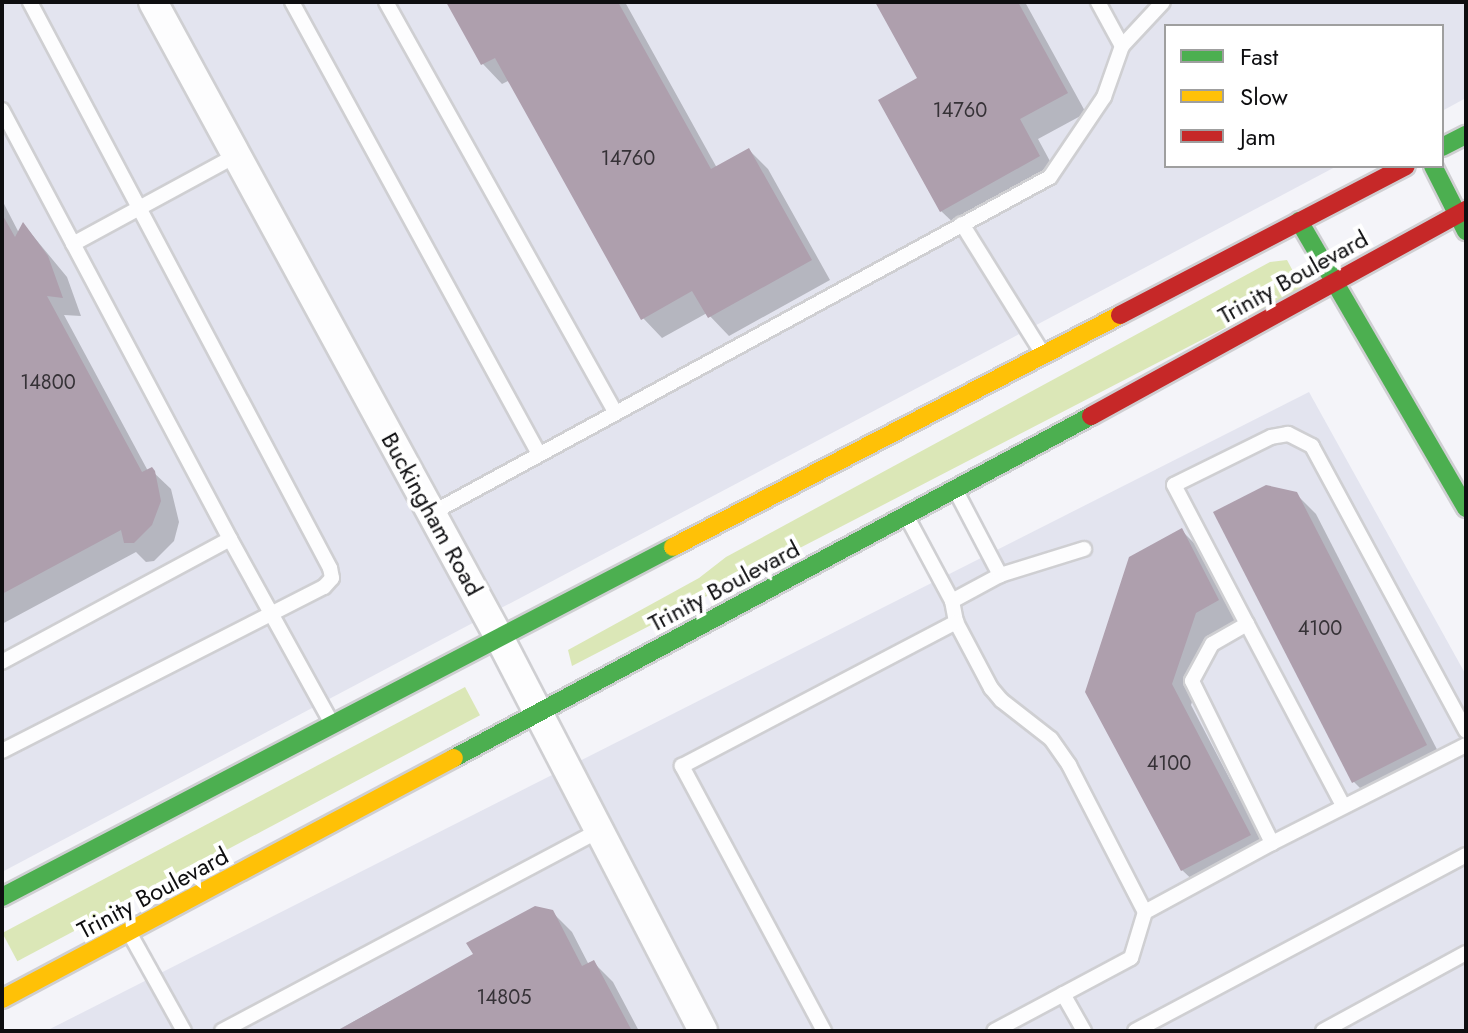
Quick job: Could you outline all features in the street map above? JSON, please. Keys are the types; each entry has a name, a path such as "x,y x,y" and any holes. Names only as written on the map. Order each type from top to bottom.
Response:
{"main road":[{"path":"1444,146 1466,135"},
{"name":"Trinity Boulevard","path":"2,897 1402,168"},
{"path":"1434,168 1463,219"},
{"name":"Trinity Boulevard","path":"2,999 956,490 1334,282 1463,219"},
{"path":"1299,221 1466,508"}],"street":[{"name":"Buckingham Road","path":"153,2 500,639 703,1031"}],"lane":[{"path":"2,751 324,587 332,578 330,568 30,2"},
{"path":"292,2 539,454"},
{"path":"386,2 616,413"},
{"path":"1098,2 1122,46"},
{"path":"432,513 1050,177 1104,97 1122,46 1163,2"},
{"path":"2,110 332,724"},
{"path":"73,244 237,155"},
{"path":"962,224 1043,355"},
{"path":"1343,805 1174,485 1271,437 1288,434 1312,446 1466,731"},
{"path":"956,490 1000,575"},
{"path":"907,516 952,601 956,622 991,688 1051,739 1069,765 1145,912 1131,958 994,1031"},
{"path":"2,662 230,539"},
{"path":"952,601 1000,575 1084,549"},
{"path":"824,1031 682,766 956,622"},
{"path":"1247,624 1212,644 1192,681 1272,843"},
{"path":"1145,912 1343,805 1466,745"},
{"path":"222,1031 598,831"},
{"path":"1135,1031 1466,855"},
{"path":"130,933 184,1031"},
{"path":"1323,1031 1466,953"},
{"path":"1063,994 1084,1031"}],"shaded area":[{"path":"2,2 1466,2 1466,98 1444,110 1444,24 1164,24 1164,168 1333,168 2,872"},
{"path":"1309,392 1466,675 1466,1031 46,1031"}],"green space":[{"path":"1287,260 1302,288 572,666 568,650 699,578 726,557 1270,262"},
{"path":"465,687 480,715 17,961 2,933"}],"building":[{"path":"446,2 618,2 711,169 749,148 812,260 708,318 692,291 641,320 495,58 481,65"},
{"path":"875,2 1018,2 1068,93 1020,119 1040,156 940,212 878,100 917,78"},
{"path":"2,214 15,237 23,222 48,256 63,298 47,296 142,472 152,467 155,471 161,501 152,525 134,543 124,543 121,530 2,594"},
{"path":"1266,485 1297,492 1427,745 1352,783 1213,512"},
{"path":"1182,528 1219,600 1196,613 1172,684 1251,835 1181,871 1085,692 1129,557"},
{"path":"535,906 553,910 582,966 594,960 632,1031 337,1031 473,954 466,943"}],"traffic: fast":[{"path":"1444,146 1466,135"},
{"path":"1434,168 1466,231"},
{"path":"1299,221 1466,508"},
{"path":"454,758 1091,416"},
{"path":"2,897 673,547"}],"traffic: slow":[{"path":"673,547 1120,315"},
{"path":"2,999 454,758"}],"traffic: jam":[{"path":"1120,315 1402,168"},
{"path":"1091,416 1466,210"}]}
